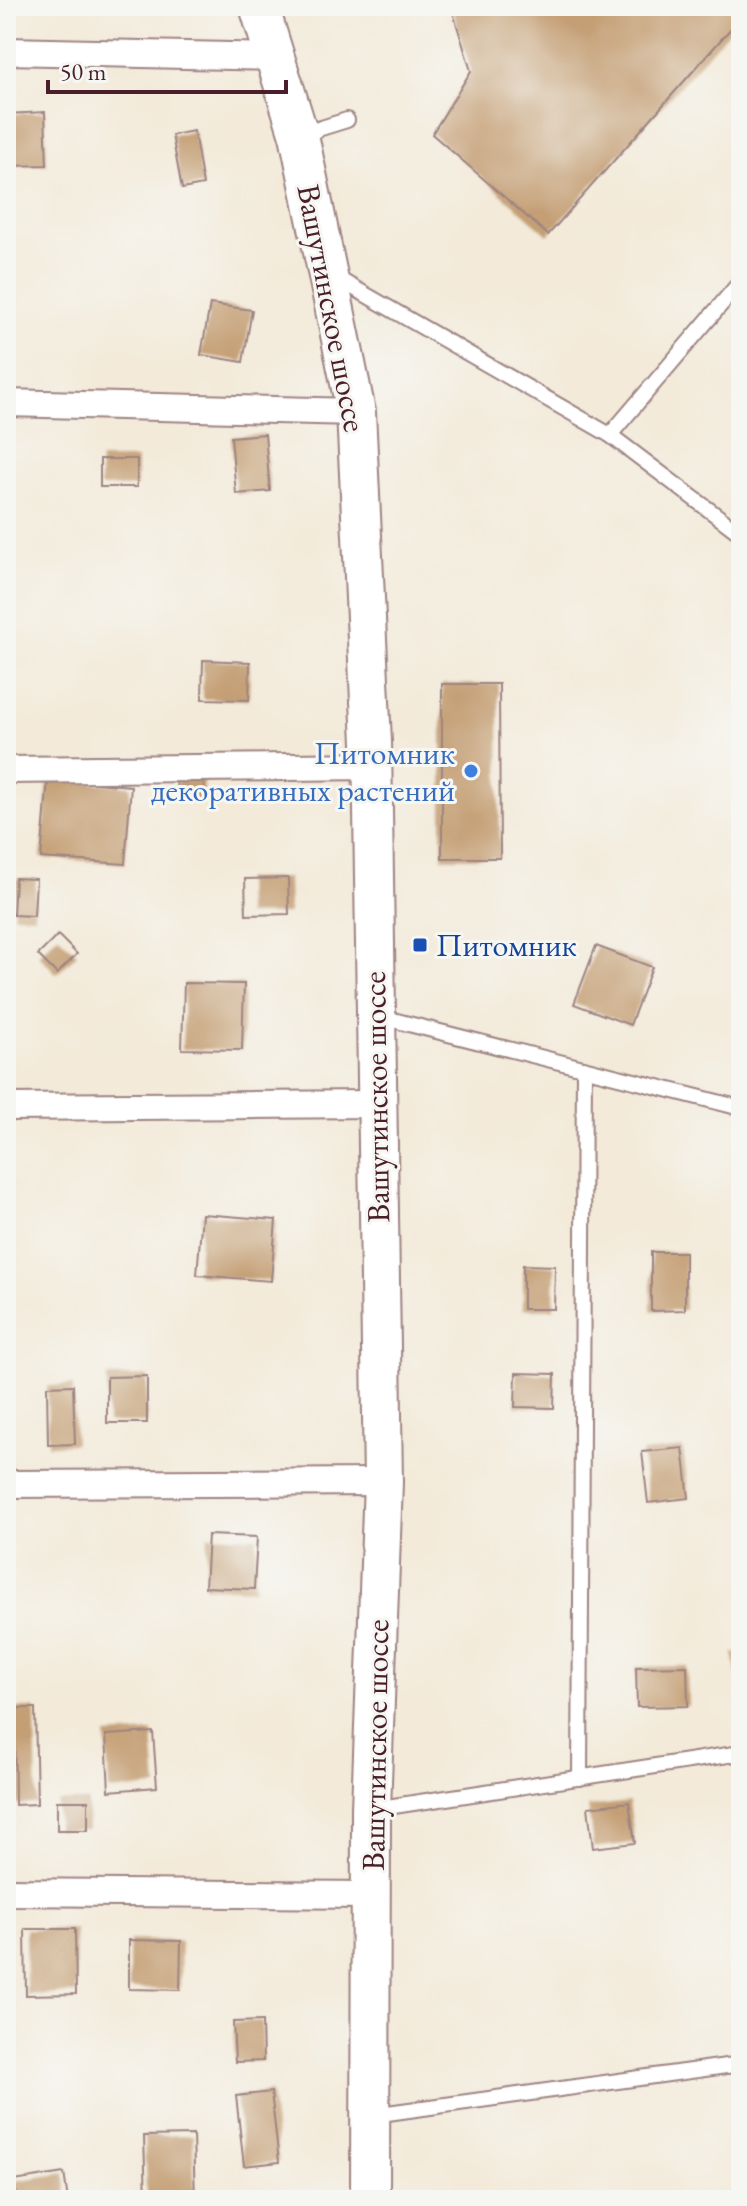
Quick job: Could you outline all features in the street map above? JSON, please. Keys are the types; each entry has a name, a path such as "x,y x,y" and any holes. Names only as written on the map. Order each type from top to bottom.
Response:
{"street":[{"name":"Вашутинское шоссе","path":"259,6 299,135 356,412 373,766 374,1016 383,1482 371,1809 370,2200"},
{"path":"6,51 275,57"},
{"path":"6,403 356,412"},
{"path":"6,770 373,766"},
{"path":"6,1107 376,1104"},
{"path":"6,1484 383,1482"},
{"path":"6,1892 371,1895"}],"lane":[{"path":"299,135 347,120"},
{"path":"328,273 610,435 741,534"},
{"path":"610,435 741,281"},
{"path":"374,1016 741,1108"},
{"path":"580,1778 584,1068"},
{"path":"371,1809 741,1753"},
{"path":"370,2115 741,2064"}],"building":[{"path":"451,6 741,6 741,17 548,235 432,134 471,71"},
{"path":"45,112 47,165 6,166 6,114"},
{"path":"194,131 203,185 182,189 172,135"},
{"path":"210,304 252,310 243,362 201,355"},
{"path":"265,434 270,491 236,494 231,437"},
{"path":"100,459 137,459 137,487 100,487"},
{"path":"203,660 250,662 249,700 202,699"},
{"name":"Питомник декоративных растений","path":"442,684 499,684 500,858 442,858"},
{"path":"203,774 205,800 177,801 176,775"},
{"path":"48,779 131,786 125,864 41,858"},
{"path":"15,878 36,879 34,916 13,915"},
{"path":"288,878 289,914 246,915 245,879"},
{"path":"58,935 77,954 57,974 38,955"},
{"path":"596,946 652,967 630,1025 574,1004"},
{"path":"184,983 244,984 242,1050 182,1049"},
{"path":"202,1214 276,1220 271,1281 197,1275"},
{"path":"651,1252 685,1252 685,1310 651,1311"},
{"path":"523,1265 555,1266 554,1309 523,1309"},
{"path":"516,1373 555,1374 554,1408 515,1407"},
{"path":"147,1376 147,1423 107,1423 107,1377"},
{"path":"73,1385 75,1444 48,1445 47,1386"},
{"path":"683,1448 689,1498 648,1503 642,1452"},
{"path":"208,1535 257,1537 254,1589 205,1587"},
{"path":"741,1652 741,1694 739,1694 733,1653"},
{"path":"687,1666 688,1706 637,1707 636,1667"},
{"path":"14,1708 35,1708 37,1804 15,1805"},
{"path":"153,1732 157,1787 109,1791 106,1735"},
{"path":"57,1801 88,1801 88,1830 57,1830"},
{"path":"629,1802 635,1843 593,1848 588,1807"},
{"path":"25,1929 75,1929 76,1994 26,1995"},
{"path":"129,1940 181,1941 180,1990 129,1989"},
{"path":"262,2021 263,2061 235,2062 233,2022"},
{"path":"271,2092 279,2162 244,2166 236,2096"},
{"path":"193,2135 195,2200 146,2200 144,2136"},
{"path":"64,2173 68,2200 16,2200 14,2181"}],"place":[{"name":"Питомник декоративных растений","path":"471,771"},
{"name":"Питомник","path":"420,945"}]}
